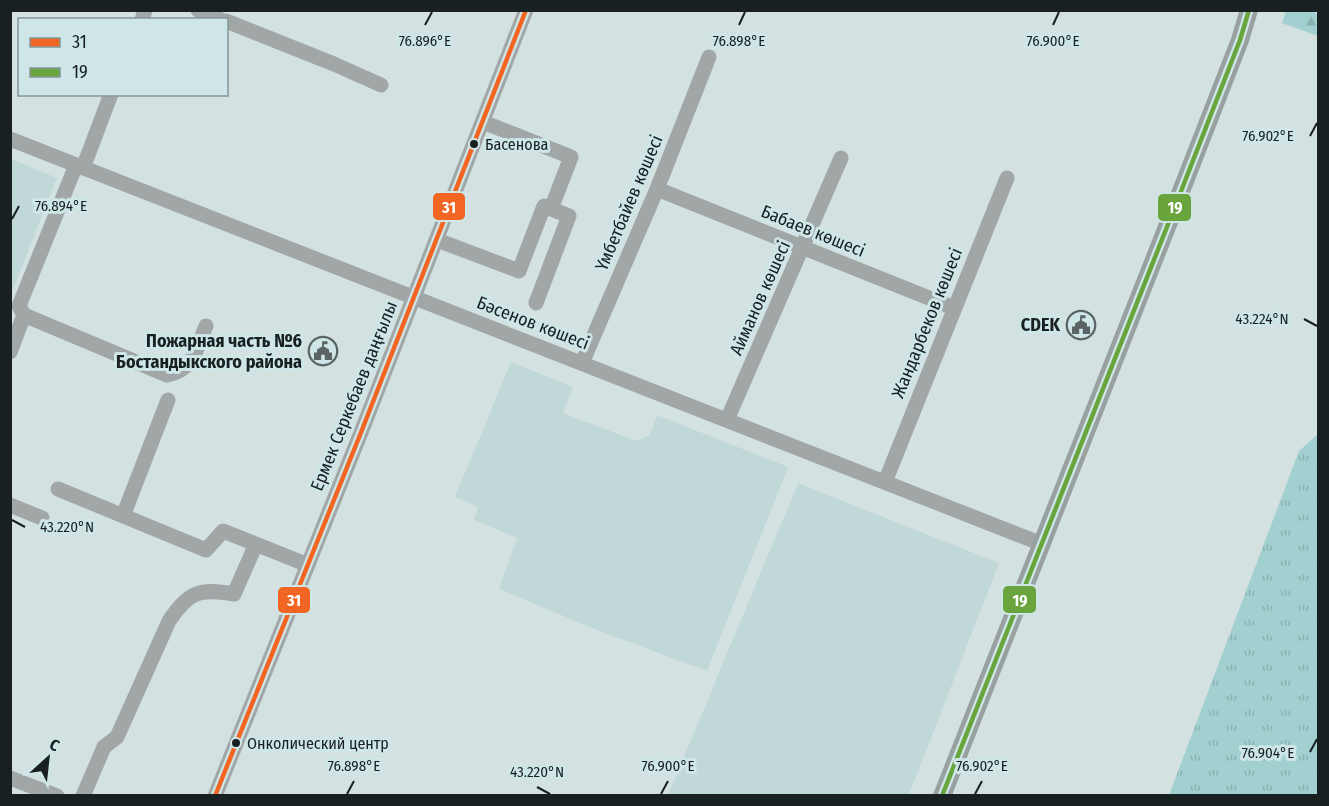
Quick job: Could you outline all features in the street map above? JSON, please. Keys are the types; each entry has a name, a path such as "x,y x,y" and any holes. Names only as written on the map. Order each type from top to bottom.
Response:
{"main road":[{"path":"1234,10 1239,40"},
{"path":"942,795 1249,10"}],"street":[{"path":"198,10 216,18"},
{"name":"Ермек Серкебаев даңғылы","path":"215,795 437,240 526,10"},
{"path":"228,22 334,64 381,86"},
{"name":"Үмбетбайев көшесі","path":"582,363 657,189 709,57"},
{"path":"110,96 19,306 24,315 167,375 180,373 194,356 206,326"},
{"path":"483,122 572,157 551,209"},
{"name":"Бәсенов көшесі","path":"10,139 1042,544"},
{"name":"Айманов көшесі","path":"727,420 841,158"},
{"name":"Жандарбеков көшесі","path":"885,482 1007,178"},
{"name":"Бабаев көшесі","path":"657,189 954,308"},
{"path":"437,240 519,271 544,206 569,216 537,303"},
{"path":"10,352 24,315"},
{"path":"123,516 168,400"},
{"path":"58,489 206,550 223,531 308,565"},
{"path":"10,505 42,518"},
{"path":"83,795 104,747 117,737 177,609 193,593 212,590 234,594 256,544"},
{"path":"10,778 57,795"}],"shaded area":[{"path":"11,159 57,178 11,294"},
{"path":"511,362 573,387 563,413 636,441 650,435 657,415 788,467 707,671 597,630 499,589 517,538 474,520 478,507 455,497"},
{"path":"798,483 999,563 909,795 668,795"}],"green space":[{"path":"1286,11 1311,11 1318,14 1318,36 1282,23"},
{"path":"1318,434 1318,795 1169,795 1299,451"}],"transit line":[{"name":"31","path":"215,796 360,435 526,10"},
{"name":"19","path":"942,796 1178,199 1240,40 1249,10"}],"place":[{"name":"Басенова","path":"474,144"},
{"name":"CDEK","path":"1081,325"},
{"name":"Пожарная часть №6 Бостандыкского района","path":"323,351"},
{"name":"Онколический центр","path":"236,743"}]}
